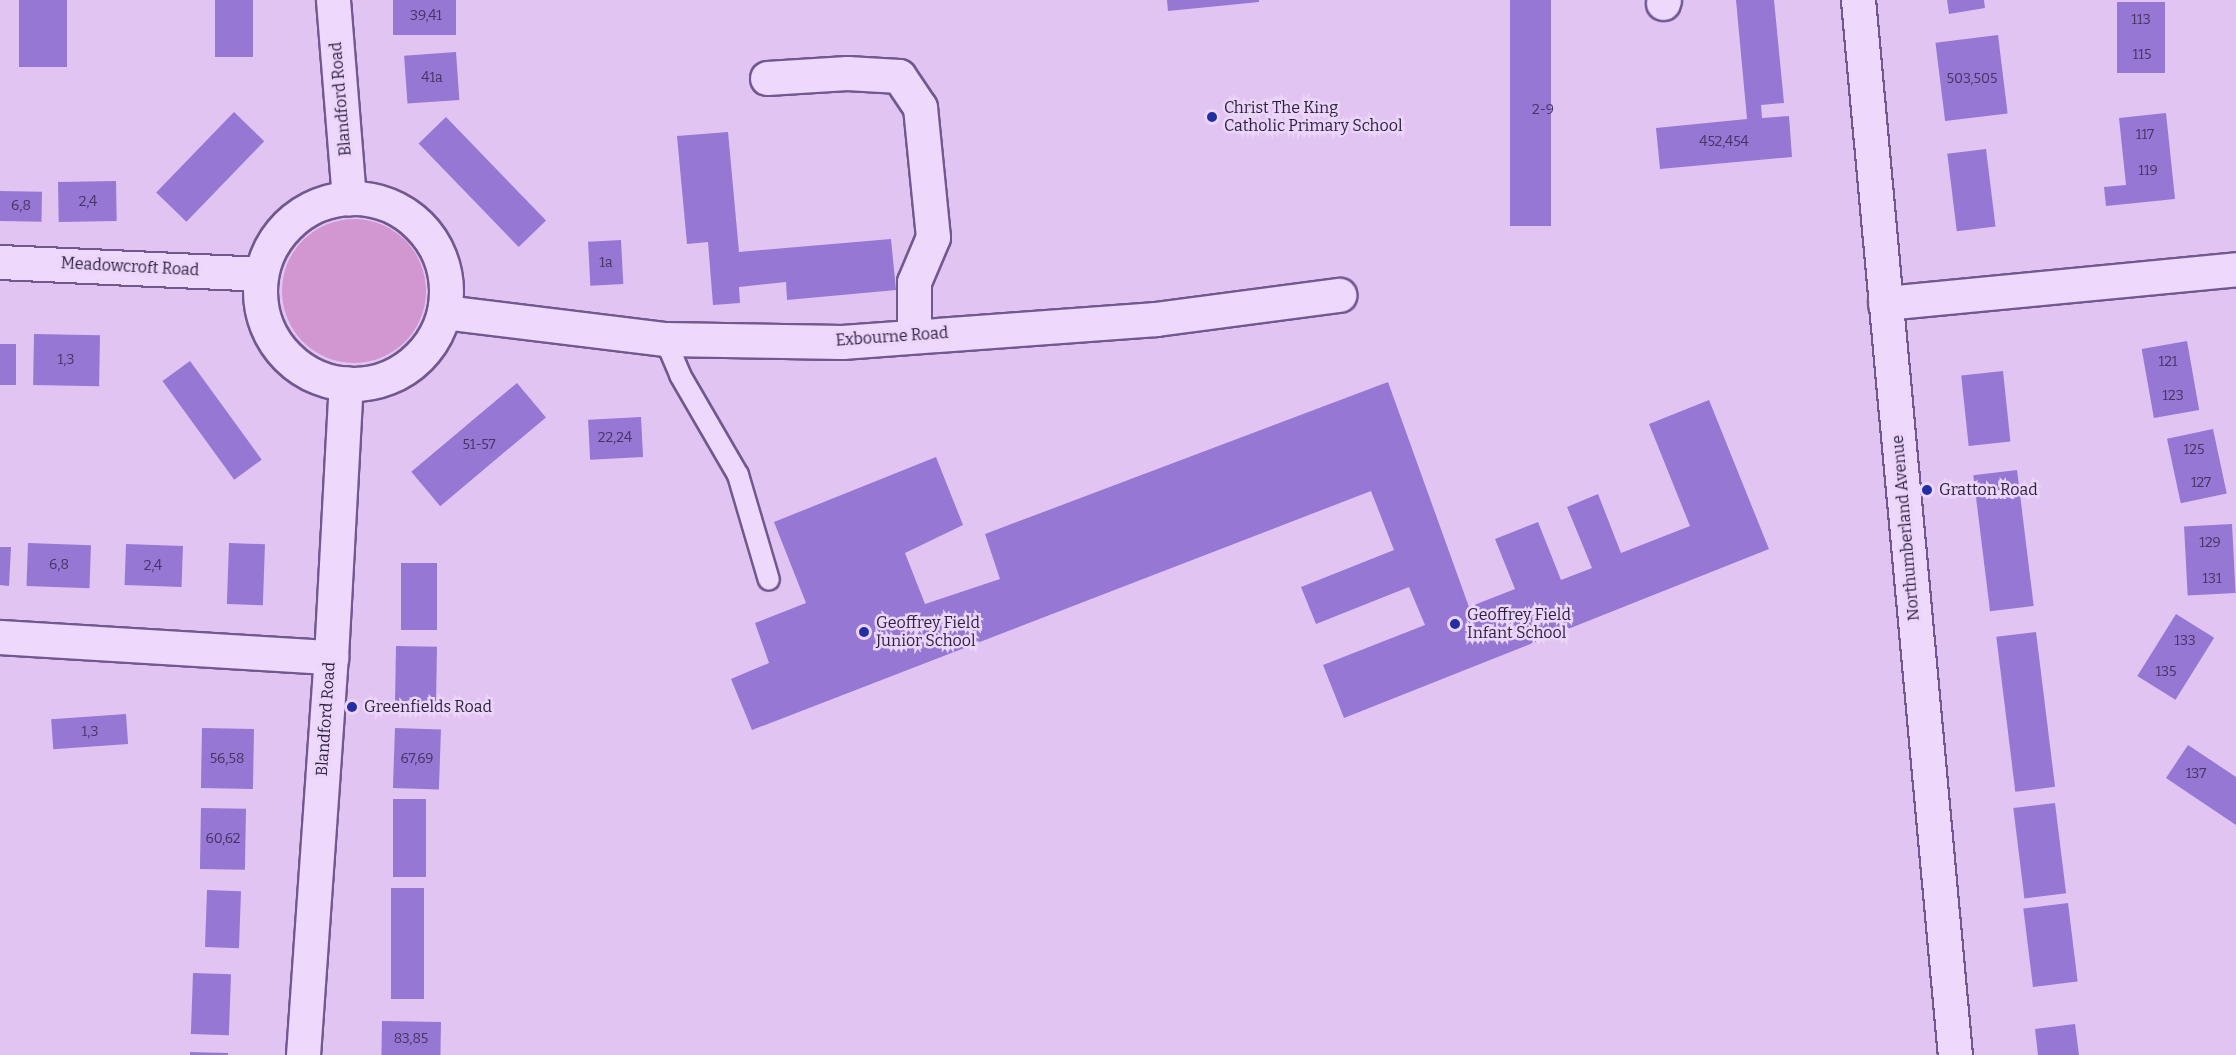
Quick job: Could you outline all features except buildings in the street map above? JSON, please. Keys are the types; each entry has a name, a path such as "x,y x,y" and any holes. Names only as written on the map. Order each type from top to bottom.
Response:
{"street":[{"name":"Blandford Road","path":"333,0 350,198"},
{"name":"Northumberland Avenue","path":"1857,0 1955,1055"},
{"path":"767,78 847,73 899,76 920,107 933,237 914,282 914,336"},
{"path":"350,198 378,201 404,212 425,231 440,256 446,283 444,312 435,337 418,357 397,373 372,382 346,383 316,376 290,360 270,335 260,306 261,274 272,244 292,220 319,204 350,198"},
{"name":"Meadowcroft Road","path":"0,262 261,274"},
{"path":"1885,303 2236,269"},
{"name":"Exbourne Road","path":"444,312 665,339 842,342 1156,319 1339,295"},
{"name":"Blandford Road","path":"303,1055 331,657 346,383"},
{"path":"0,637 331,657"}],"lane":[{"path":"665,339 680,375 738,475 769,580"}],"shaded area":[{"path":"354,219 382,224 405,240 421,263 426,291 421,319 405,342 382,358 354,363 326,358 303,342 287,319 282,291 287,263 303,240 326,224"}],"place":[{"name":"Christ The King Catholic Primary School","path":"1212,117"},
{"name":"Gratton Road","path":"1927,490"},
{"name":"Geoffrey Field Infant School","path":"1455,624"},
{"name":"Geoffrey Field Junior School","path":"864,632"},
{"name":"Greenfields Road","path":"352,707"}]}
